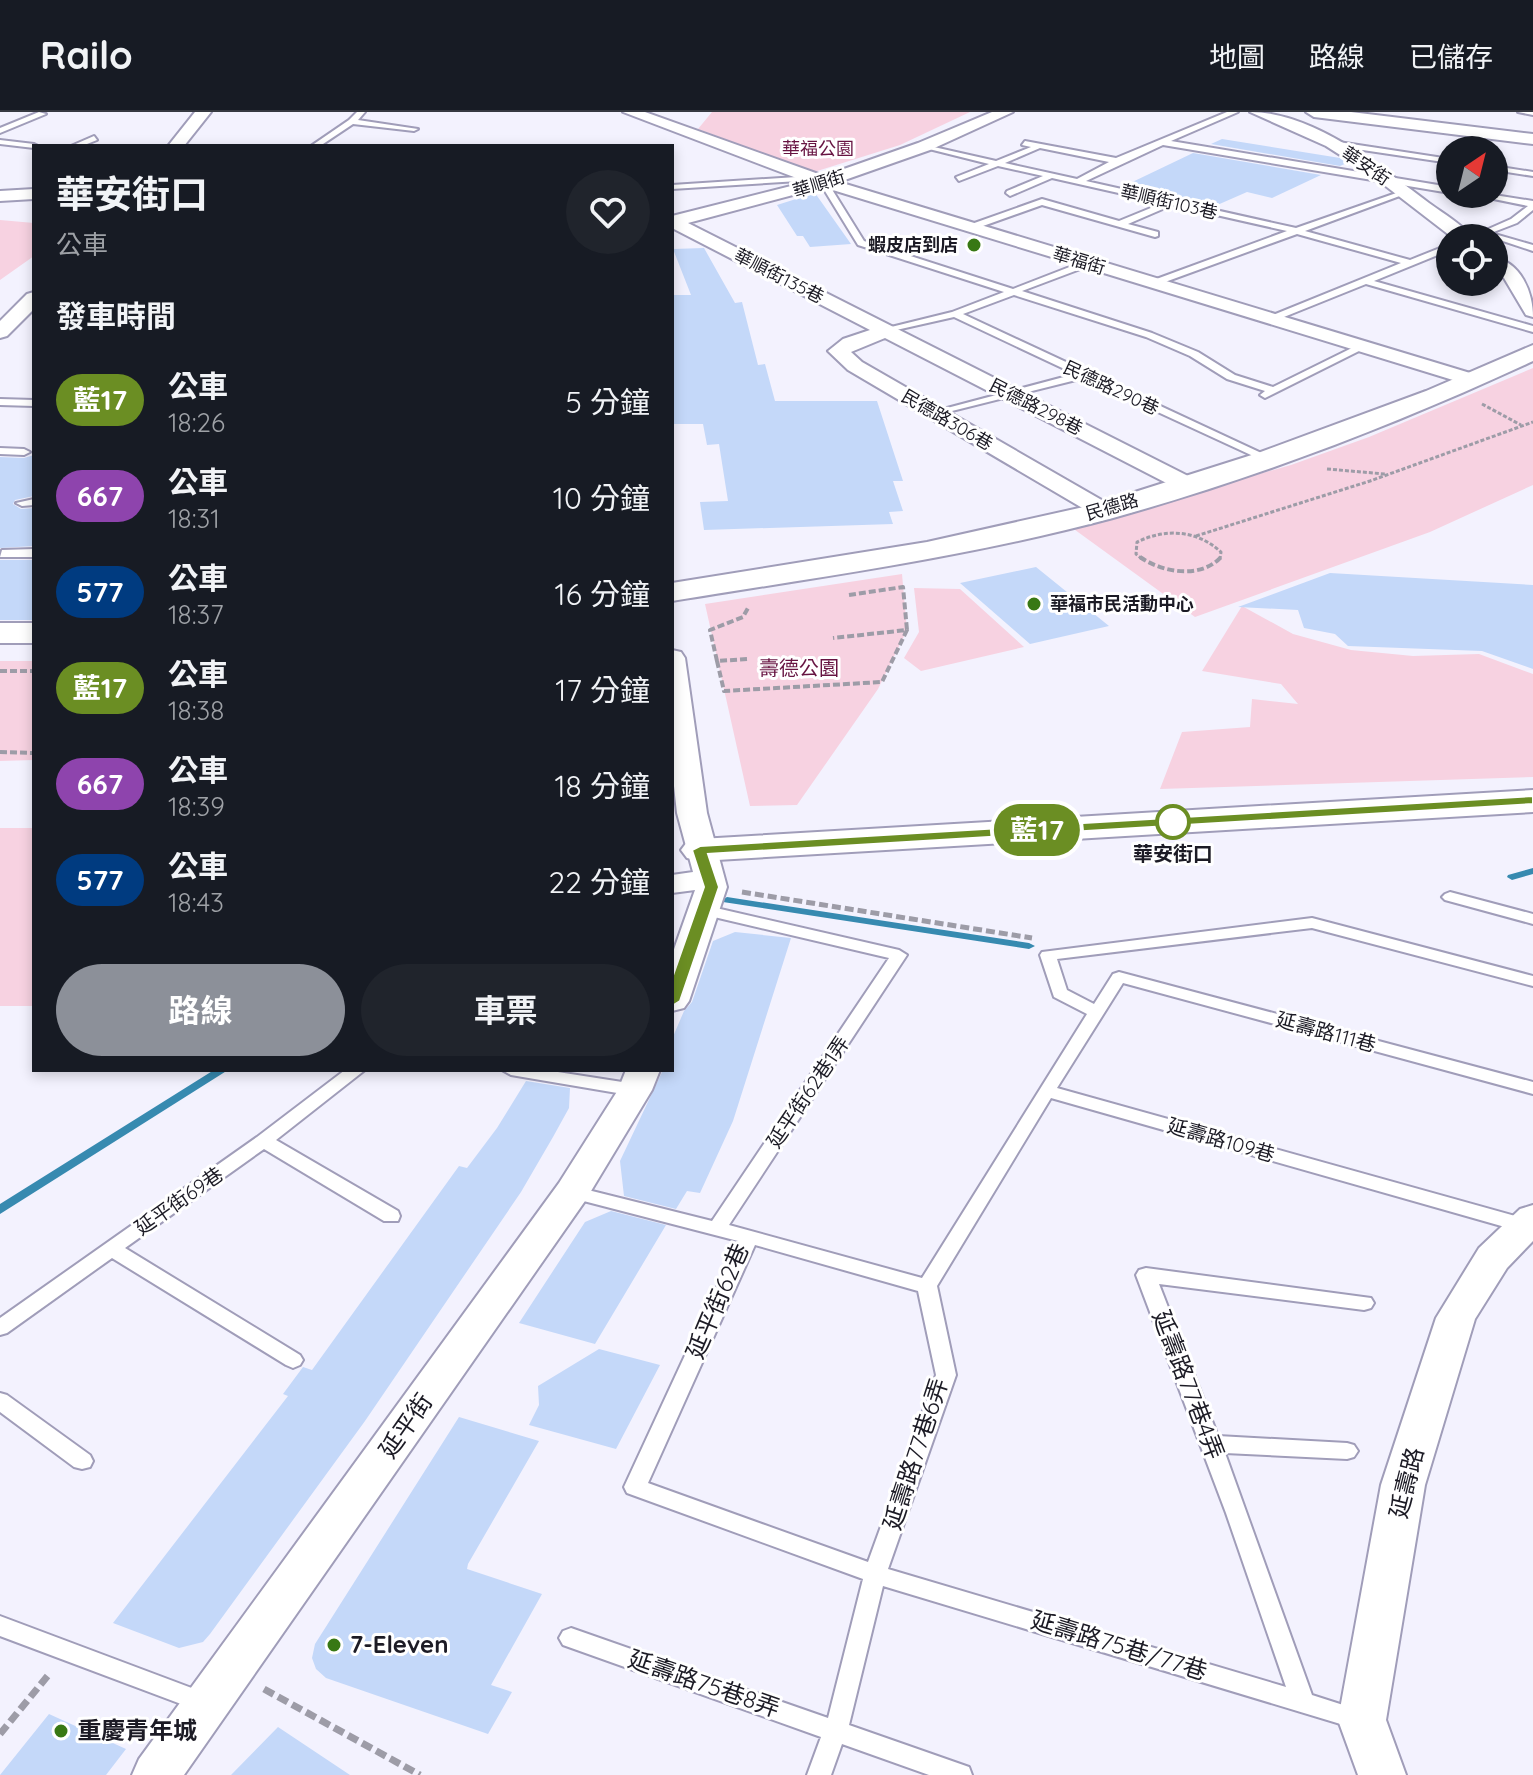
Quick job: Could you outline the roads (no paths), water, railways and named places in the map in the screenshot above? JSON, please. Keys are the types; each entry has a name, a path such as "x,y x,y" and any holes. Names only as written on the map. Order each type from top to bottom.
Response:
{"street":[{"path":"178,144 203,112"},
{"name":"華順街","path":"674,221 741,207 925,147 1005,112"},
{"name":"華安街","path":"1258,112 1332,143 1445,224"},
{"path":"1314,112 1533,139"},
{"path":"1449,129 1458,112"},
{"name":"華福街","path":"641,113 818,181 1364,346 1477,391"},
{"path":"0,196 32,194"},
{"name":"華順街135巷","path":"674,222 886,331"},
{"path":"1508,273 1533,311"},
{"path":"0,332 32,300"},
{"name":"民德路298巷","path":"886,331 1186,484"},
{"name":"民德路306巷","path":"886,331 850,343 838,351 855,366 1104,511"},
{"name":"民德路","path":"674,592 899,556 1104,511 1477,391 1533,352"},
{"path":"0,633 32,633"},
{"path":"674,674 692,813 706,881 674,994"},
{"path":"674,884 1533,801"},
{"name":"延平街","path":"156,1775 572,1192 639,1080"},
{"name":"延壽路","path":"1382,1775 1362,1720 1403,1485 1456,1318 1493,1258 1529,1222"}],"lane":[{"path":"318,144 352,122 361,112"},
{"path":"1077,182 1117,161 1234,112"},
{"path":"1522,112 1533,113"},
{"path":"0,131 42,114"},
{"path":"352,122 414,129"},
{"path":"80,144 94,138"},
{"path":"0,142 32,146"},
{"path":"1162,142 1436,188"},
{"path":"1025,143 1117,161"},
{"path":"1332,143 1436,159"},
{"path":"959,179 1039,145"},
{"name":"華順街103巷","path":"925,147 1297,231 1410,263"},
{"path":"1508,170 1533,174"},
{"path":"1010,193 1050,176"},
{"path":"674,187 818,181 861,243 1149,335 1194,354 1231,377 1273,390"},
{"path":"1091,195 1103,188"},
{"path":"1154,283 1402,192"},
{"path":"1508,200 1533,205"},
{"path":"969,228 1042,202 1155,234"},
{"path":"1066,209 1078,202"},
{"path":"1119,224 1171,203"},
{"path":"1507,224 1533,205"},
{"path":"1508,241 1533,248"},
{"path":"1271,319 1436,253"},
{"path":"886,331 955,314 1088,263"},
{"path":"1365,281 1533,329"},
{"name":"民德路290巷","path":"955,314 1268,459"},
{"path":"1261,396 1364,346"},
{"path":"936,414 1082,375"},
{"path":"0,402 32,403"},
{"path":"0,451 24,452"},
{"path":"2,554 32,553"},
{"name":"延平街62巷1弄","path":"706,881 899,955 717,1228"},
{"path":"1450,897 1533,919"},
{"path":"749,1237 927,1286 1096,1012 1060,993 1048,955 1312,923 1533,981"},
{"name":"延壽路111巷","path":"1096,1012 1119,977 1533,1088"},
{"name":"延平街69巷","path":"0,1328 263,1141 353,1072"},
{"path":"537,1072 639,1080"},
{"name":"延壽路109巷","path":"1047,1091 1529,1222"},
{"path":"263,1141 391,1216"},
{"name":"延平街62巷","path":"572,1192 749,1237 635,1487"},
{"path":"112,1249 293,1360"},
{"name":"延壽路77巷4弄","path":"1303,1702 1211,1444 1146,1275 1364,1303"},
{"name":"延壽路77巷6弄","path":"819,1775 836,1731 875,1574 946,1375 927,1286"},
{"path":"0,1401 82,1461"},
{"path":"1211,1444 1347,1451"},
{"name":"延壽路75巷/77巷","path":"635,1487 875,1574 1362,1720"},
{"path":"0,1626 68,1651 220,1688"},
{"name":"延壽路75巷8弄","path":"571,1638 960,1775"}],"waterway":[{"path":"1512,877 1533,871"},
{"path":"727,900 1029,946"},
{"path":"0,1210 219,1072"}],"place":[{"name":"蝦皮店到店","path":"974,245"},
{"name":"華福市民活動中心","path":"1034,604"},
{"name":"華安街口","path":"1173,822"},
{"name":"7-Eleven","path":"334,1645"},
{"name":"重慶青年城","path":"61,1731"}],"park label":[{"name":"華福公園","path":"818,149"},
{"name":"壽德公園","path":"799,668"}]}
